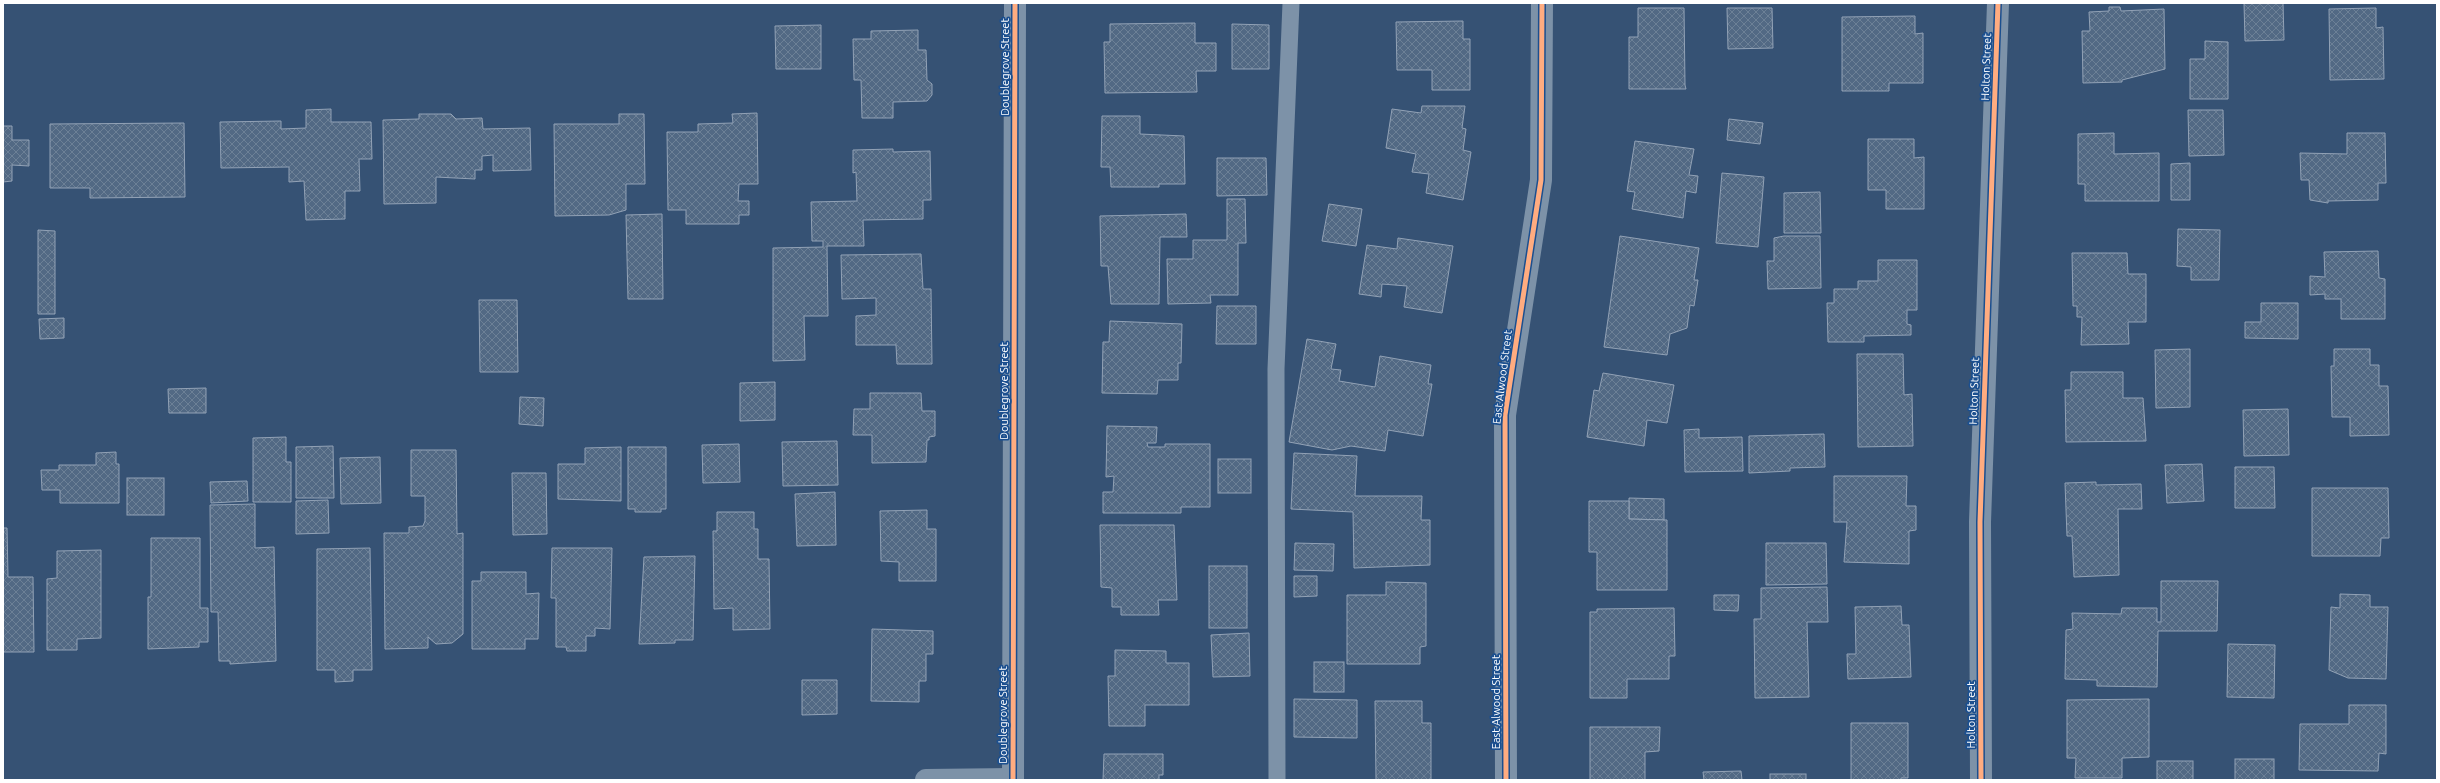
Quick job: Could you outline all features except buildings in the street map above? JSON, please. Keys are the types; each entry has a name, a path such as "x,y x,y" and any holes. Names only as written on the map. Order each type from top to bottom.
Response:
{"street":[{"name":"Doublegrove Street","path":"1013,779 1015,3"},
{"name":"East Alwood Street","path":"1506,780 1505,415 1541,180 1542,3"},
{"name":"Holton Street","path":"1981,780 1980,522 1998,3"},
{"path":"926,780 1013,779"}],"lane":[{"path":"1277,780 1276,369 1291,3"}],"cycle path":[{"path":"1013,780 1015,3"},
{"path":"1506,780 1505,415 1541,180 1542,3"},
{"path":"1981,780 1980,522 1998,3"}]}
